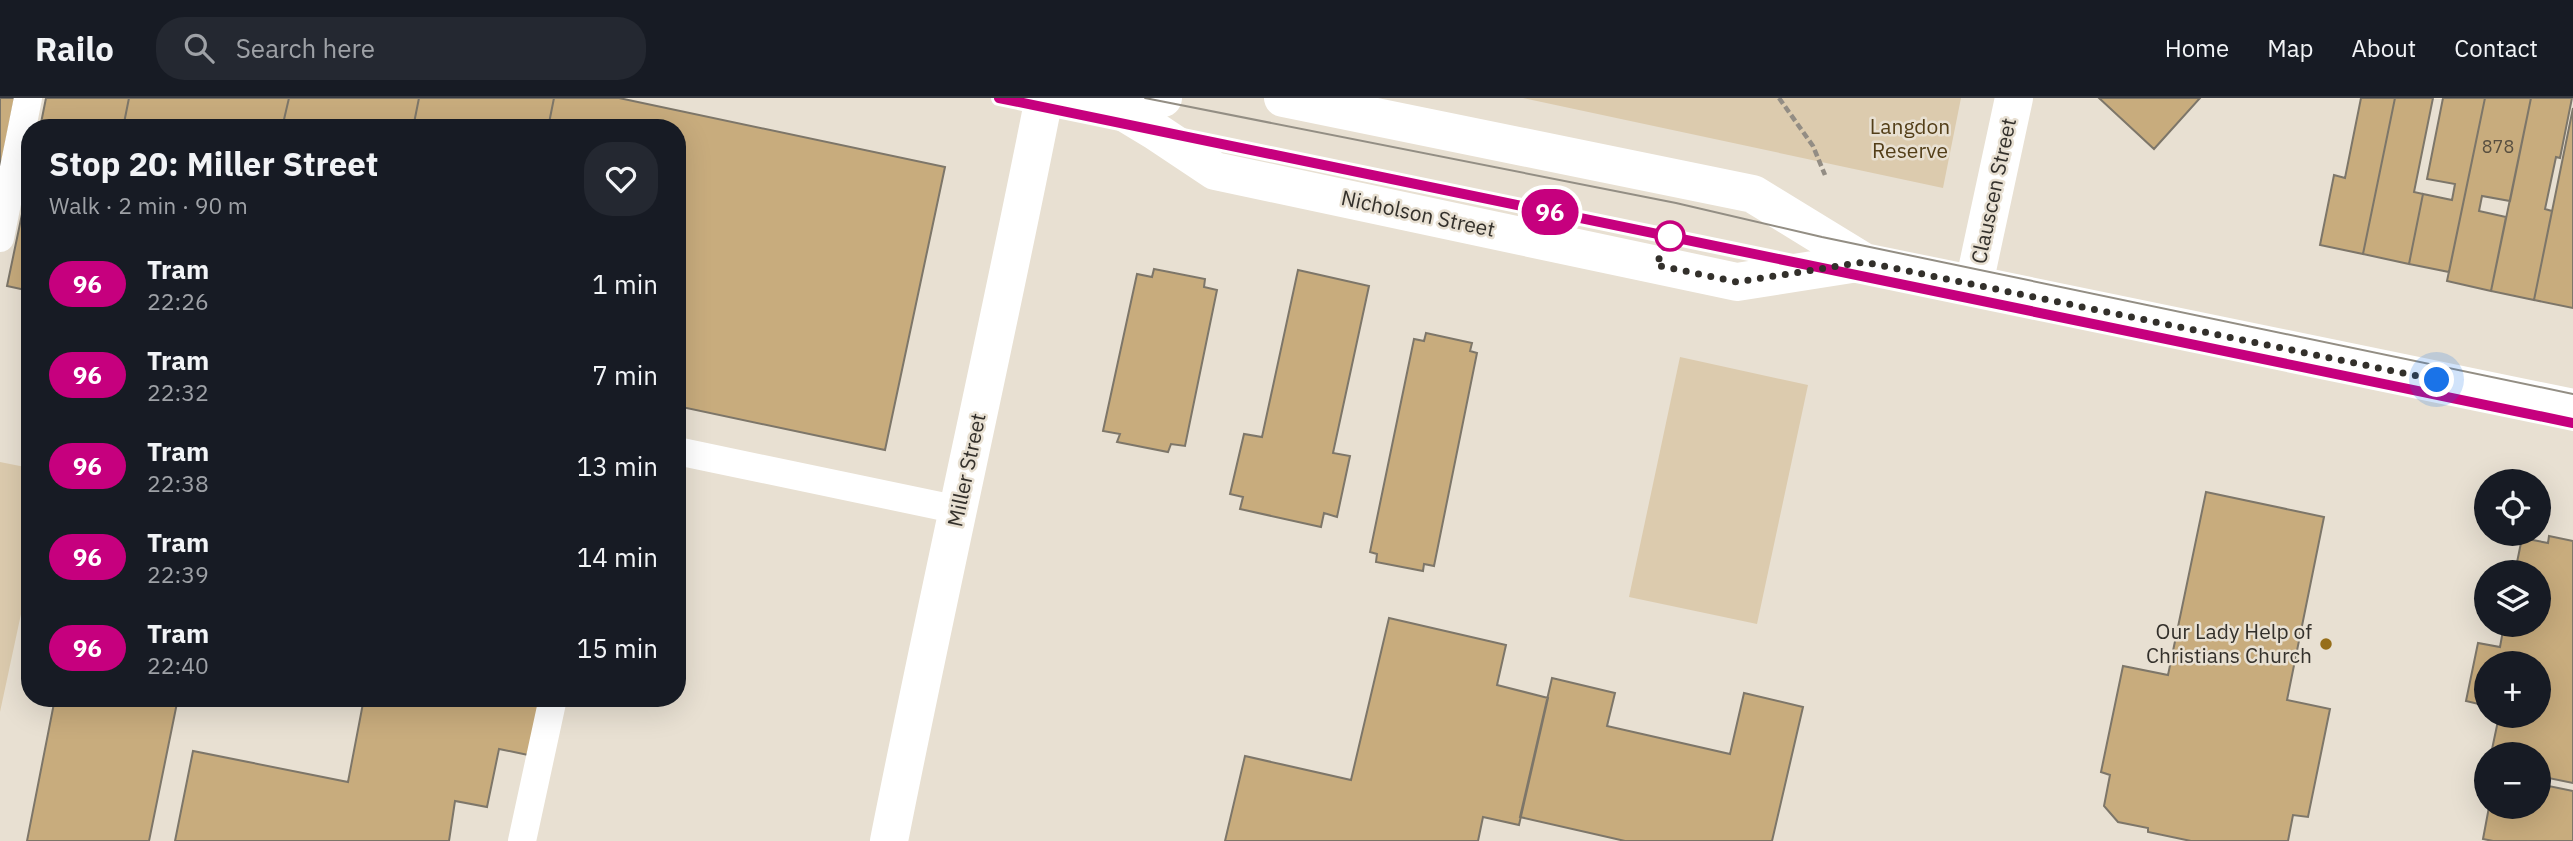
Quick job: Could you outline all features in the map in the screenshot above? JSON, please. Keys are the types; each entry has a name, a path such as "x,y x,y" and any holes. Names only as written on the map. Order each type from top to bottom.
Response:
{"main road":[{"name":"Miller Street","path":"889,841 929,636 959,510 1044,98"},
{"name":"Nicholson Street","path":"1075,98 1112,105 1163,98"},
{"name":"Nicholson Street","path":"1283,98 1753,194 1864,262 2573,408"},
{"name":"Clauscen Street","path":"1974,284 2014,98"},
{"name":"Nicholson Street","path":"1112,105 1215,171 1737,282 1864,262"}],"lane":[{"path":"25,119 29,98"},
{"path":"0,238 21,137"},
{"path":"686,454 959,510"},
{"path":"522,841 551,707"}],"path":[{"path":"1779,98 1812,146 1825,175"}],"green space":[{"name":"Langdon Reserve","path":"1523,98 1961,98 1943,188"},
{"path":"1680,357 1808,385 1757,624 1629,597"},
{"path":"0,462 21,466 21,614 0,712"}],"building":[{"path":"0,98 15,98 0,174"},
{"path":"46,98 129,98 125,119 42,119"},
{"path":"129,98 289,98 284,119 125,119"},
{"path":"289,98 419,98 415,119 284,119"},
{"path":"419,98 554,98 550,119 415,119"},
{"path":"554,98 619,98 945,167 885,450 686,408 686,119 550,119"},
{"path":"2099,98 2200,98 2154,149"},
{"path":"2361,98 2395,98 2363,254 2320,245 2334,175 2345,178"},
{"path":"2395,98 2433,98 2414,192 2423,194 2409,264 2363,254"},
{"path":"2443,98 2485,98 2449,272 2409,264 2423,194 2452,200 2455,184 2427,179"},
{"path":"2485,98 2531,98 2510,201 2482,196 2479,211 2506,217 2491,291 2447,281"},
{"path":"2531,98 2572,98 2560,158 2556,157 2545,209 2552,211 2534,300 2491,291"},
{"path":"2573,108 2573,308 2534,300"},
{"path":"21,219 21,289 7,286"},
{"path":"1154,269 1205,279 1204,287 1217,290 1185,446 1171,444 1168,452 1117,442 1120,434 1103,431 1137,274 1152,277"},
{"path":"1298,270 1369,286 1333,453 1350,456 1337,517 1324,513 1321,527 1240,509 1243,497 1230,494 1244,434 1262,437"},
{"path":"1426,333 1472,343 1470,351 1477,353 1434,566 1424,564 1423,571 1376,562 1377,554 1370,552 1414,339 1424,341"},
{"path":"2206,492 2324,517 2287,700 2330,709 2308,817 2293,815 2288,841 2191,841 2148,832 2148,828 2118,822 2104,806 2110,775 2101,772 2123,666 2168,675"},
{"path":"2551,536 2573,541 2573,783 2551,778 2551,742 2494,742 2496,728 2551,728 2551,651 2476,651 2478,643 2500,647 2502,637 2551,637 2551,560 2517,560 2520,546 2551,546"},
{"path":"1389,618 1506,645 1497,685 1548,698 1519,825 1483,817 1478,841 1225,841 1245,756 1351,780"},
{"path":"2474,662 2474,703 2466,701"},
{"path":"1552,678 1615,693 1607,726 1730,754 1744,693 1803,707 1772,841 1625,841 1520,817"},
{"path":"53,707 176,707 149,841 27,841"},
{"path":"362,707 542,707 533,756 499,749 487,807 455,801 449,841 175,841 193,751 348,782"},
{"path":"2551,786 2573,791 2573,841 2483,839 2487,819 2551,819"}],"tram line":[{"path":"998,98 2573,423"},
{"name":"96","path":"999,98 2573,423"},
{"path":"1145,98 1676,203 1822,237 2573,394"}],"place":[{"name":"Our Lady Help of Christians Church","path":"2326,644"}],"route":[{"path":"1670,236 1656,265 1737,282 1864,262 2437,380"}]}
